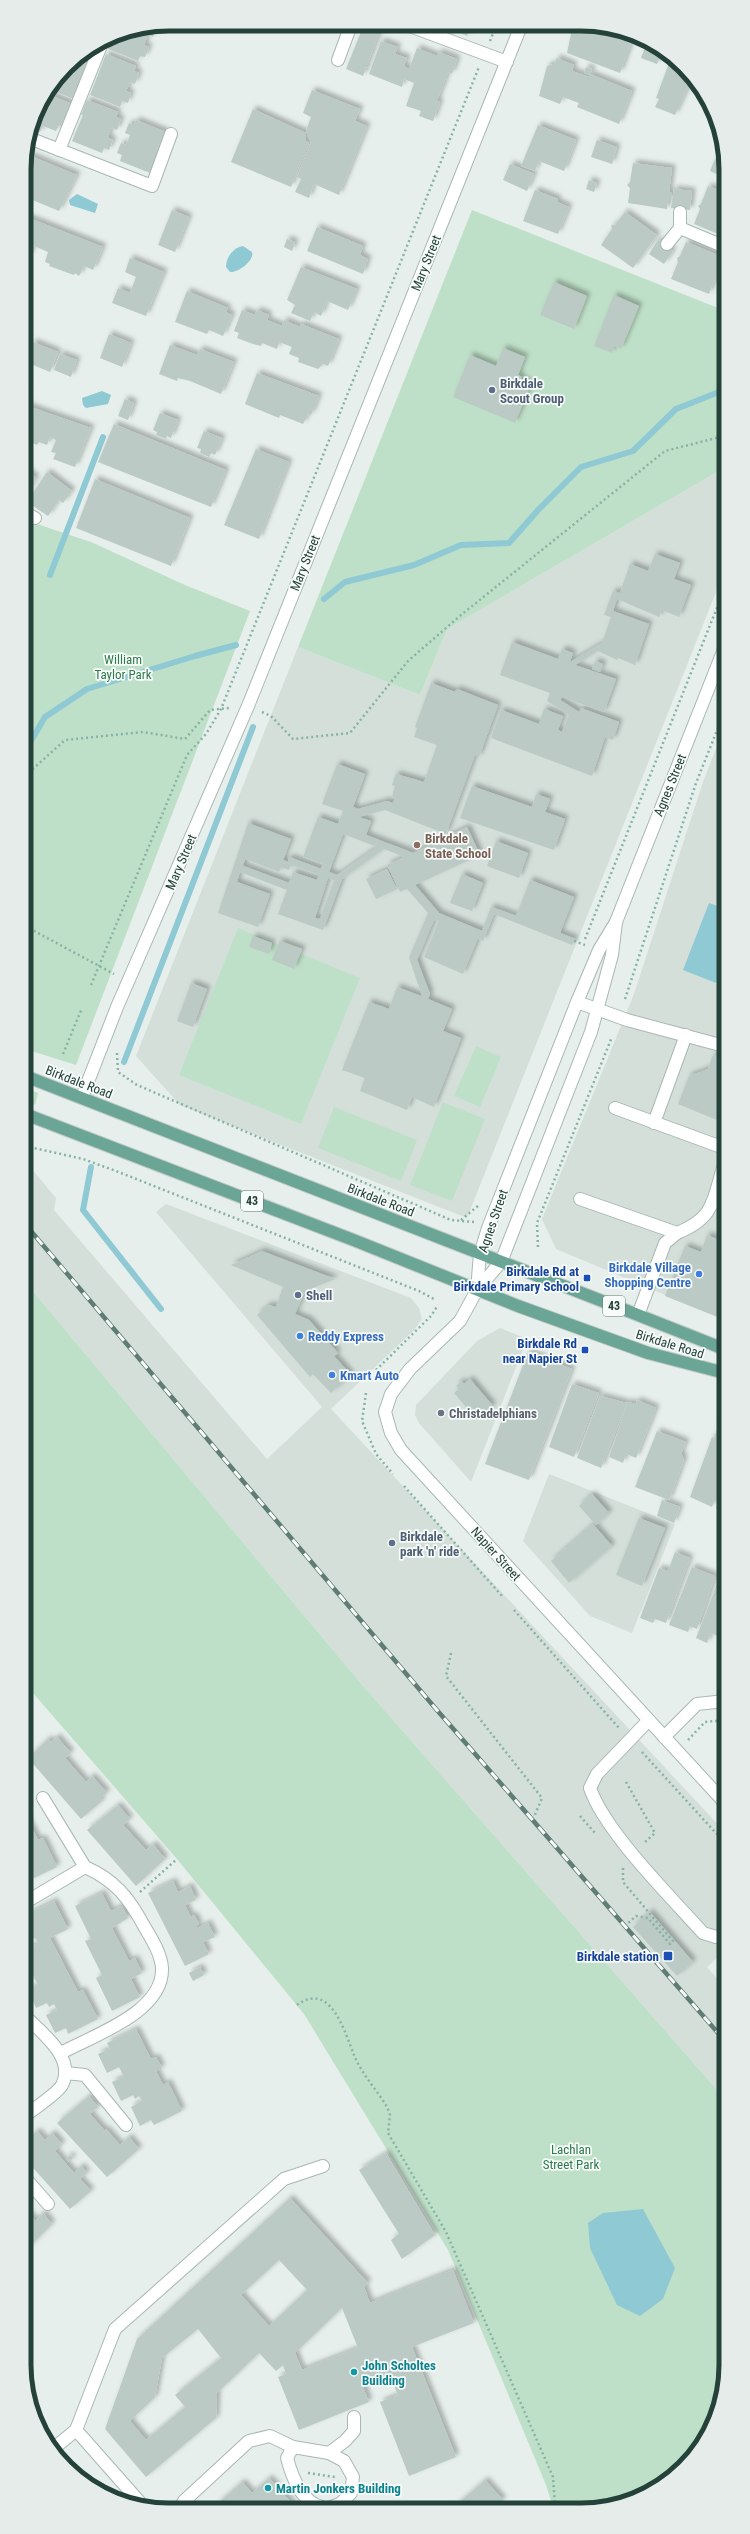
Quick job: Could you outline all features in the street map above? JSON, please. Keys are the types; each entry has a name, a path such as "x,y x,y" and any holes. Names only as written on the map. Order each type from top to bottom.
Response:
{"main road":[{"name":"Birkdale Road","path":"31,1078 719,1347"},
{"name":"Birkdale Road","path":"31,1116 477,1290 648,1353 719,1371"}],"street":[{"path":"338,60 349,31"},
{"path":"423,31 507,62"},
{"name":"Mary Street","path":"82,1097 117,1007 130,982 248,706 519,31"},
{"path":"59,150 99,49"},
{"path":"34,140 152,186 171,134"},
{"path":"667,244 680,228 680,212"},
{"path":"680,228 719,244"},
{"name":"Agnes Street","path":"477,1290 480,1254 488,1228 577,1002 599,950 616,922 719,662"},
{"name":"Agnes Street","path":"477,1290 501,1262 598,1010 612,955 616,922"},
{"path":"577,1002 598,1010 719,1045"},
{"path":"654,1123 686,1035"},
{"path":"615,1108 719,1146"},
{"path":"638,1315 665,1242 677,1234 696,1226 710,1210 719,1180"},
{"path":"580,1199 677,1234"},
{"name":"Napier Street","path":"477,1290 460,1321 410,1369 390,1394 385,1412 391,1433 405,1454 648,1721 677,1750 719,1796"},
{"path":"664,1737 697,1704 719,1702"},
{"path":"648,1721 597,1774 590,1788 596,1804 634,1854 703,1933 716,1937 719,1936"},
{"path":"43,1798 85,1867 104,1875 130,1901 156,1949 162,1966 161,1984 140,2011 61,2053"},
{"path":"31,1899 85,1867"},
{"path":"31,2022 61,2053 65,2073 62,2085 31,2111"},
{"path":"65,2073 85,2075 126,2125"},
{"path":"57,2446 76,2430 115,2329 284,2179 323,2166"},
{"path":"31,2185 48,2204"},
{"path":"329,2452 345,2442 354,2431 354,2417"},
{"path":"76,2430 137,2499"},
{"path":"183,2503 249,2441 270,2436 293,2447 329,2452 344,2462 353,2477 351,2493 341,2503"},
{"path":"293,2447 287,2458 290,2469 298,2488 312,2503"}],"path":[{"path":"91,985 100,967 119,914 187,755 206,734 221,709 494,31"},
{"path":"31,771 65,740 143,732 185,739 210,710 248,706 271,716 293,739 350,733 408,661 461,616 665,451 719,437"},
{"path":"582,949 719,603"},
{"path":"625,999 696,784 719,726"},
{"path":"31,929 130,982"},
{"path":"63,1054 82,1008"},
{"path":"110,1027 119,1045 116,1059 118,1072 136,1085 451,1220 469,1220 488,1228"},
{"path":"538,1247 537,1223 612,1037"},
{"path":"31,1147 83,1159 116,1171 419,1291 434,1299"},
{"path":"461,1220 478,1208 480,1200"},
{"path":"376,1370 431,1316 438,1305"},
{"path":"366,1393 362,1422 376,1454 393,1474"},
{"path":"404,1486 504,1597"},
{"path":"514,1610 624,1733"},
{"path":"450,1653 446,1676 542,1798 534,1817"},
{"path":"677,1750 705,1722 719,1722"},
{"path":"642,1752 719,1836"},
{"path":"626,1782 656,1833 644,1843"},
{"path":"625,1926 636,1916 648,1918 670,1944 673,1940 623,1882 622,1865 634,1854"},
{"path":"130,1901 178,1859"},
{"path":"297,2005 309,1998 315,1998 329,2006 342,2023 354,2056 387,2107 390,2115 388,2133 449,2239 477,2308 553,2477 555,2503"},
{"path":"290,2469 338,2477 350,2472"}],"shaded area":[{"name":"Birkdale State School","path":"719,471 719,585 467,1218 180,1105 136,1056 298,647 420,695 447,629"},
{"path":"719,741 719,1317 556,1249 542,1219 634,994 703,782"},
{"path":"31,1168 56,1198 54,1210 267,1459 322,1407 156,1212 166,1204 411,1298 419,1308 422,1319 414,1330 331,1409 719,1826 719,1956 707,1967 719,1980 719,2092 358,1680 31,1289"},
{"path":"500,1328 527,1339 471,1482 419,1423 415,1415 416,1405 477,1341"},
{"path":"549,1474 675,1524 632,1633 590,1616 523,1541"}],"green space":[{"path":"472,210 719,308 719,471 447,629 420,695 298,647"},
{"name":"William Taylor Park","path":"31,522 91,542 185,585 250,611 76,1065 31,1051"},
{"path":"238,928 360,978 301,1124 179,1075"},
{"path":"476,1046 501,1057 480,1107 454,1096"},
{"path":"31,1090 38,1093 35,1105 31,1104"},
{"path":"443,1102 485,1119 452,1201 410,1185"},
{"path":"334,1107 417,1140 401,1181 318,1148"},
{"name":"Lachlan Street Park","path":"31,1289 358,1680 719,2092 719,2374 709,2418 696,2442 672,2469 650,2485 626,2496 599,2502 552,2503 546,2485 448,2250 304,2014 177,1859 31,1691"}],"water":[{"path":"77,194 98,204 95,213 70,205 69,200"},
{"path":"243,246 252,252 251,259 241,268 230,272 226,267 229,256 233,251"},
{"path":"102,391 111,395 108,404 86,408 83,405 82,398"},
{"path":"709,903 719,906 719,975 716,983 683,970"},
{"path":"643,2209 675,2268 663,2299 640,2316 617,2305 590,2248 588,2223 603,2213"}],"building":[{"path":"361,31 374,31 379,33 363,76 346,69"},
{"path":"455,31 469,31 467,36"},
{"path":"572,31 599,32 610,34 631,43 620,73 567,53"},
{"path":"155,32 153,37 148,35 144,45 149,47 145,57 140,56 138,61 108,49 110,44 124,38"},
{"path":"381,41 398,47 395,54 407,58 404,66 409,69 417,48 437,56 439,52 457,59 452,74 448,72 437,101 440,102 433,121 419,116 421,111 406,106 414,83 404,79 402,87 369,74"},
{"path":"645,47 660,56 657,64 641,58"},
{"path":"106,54 136,66 134,71 139,73 135,84 130,82 126,91 131,93 128,103 122,101 120,107 90,95"},
{"path":"88,57 91,58 79,83 80,84 74,99 54,91 71,71"},
{"path":"557,58 574,65 572,71 589,77 590,74 632,91 619,124 577,107 579,103 563,97 560,104 539,96 547,66 554,64"},
{"path":"669,63 690,83 675,115 655,107 659,99 656,98"},
{"path":"586,67 592,69 590,75 584,73"},
{"path":"312,90 360,109 355,121 367,126 339,195 314,184 309,198 295,192 301,179 297,177 311,142 306,131 311,117 303,113"},
{"path":"52,96 72,104 62,127 59,125 56,131 43,126 40,132 37,131 42,118 41,116"},
{"path":"87,100 118,112 116,117 121,119 117,130 111,128 108,138 113,140 109,150 104,148 102,153 72,141 83,115 81,115"},
{"path":"253,109 306,133 306,141 309,143 291,187 231,162"},
{"path":"136,120 166,132 150,173 120,161 122,155 117,153 121,143 126,145 130,135 125,133 129,123 134,125"},
{"path":"538,125 576,140 564,171 539,161 535,171 521,166"},
{"path":"597,140 617,147 612,164 591,157"},
{"path":"32,156 77,175 59,211 31,199"},
{"path":"715,159 719,160 719,175 710,171"},
{"path":"633,163 672,168 669,192 672,192 671,201 668,201 667,209 628,203 630,188 627,185 630,182"},
{"path":"510,164 534,174 527,191 503,180"},
{"path":"589,180 597,183 594,192 586,189"},
{"path":"708,186 719,190 719,234 694,224 700,209 698,206 701,204"},
{"path":"674,189 692,191 690,210 671,208"},
{"path":"535,190 558,199 557,202 569,207 558,234 523,221"},
{"path":"172,210 189,217 175,252 158,245"},
{"path":"625,212 657,235 633,268 601,245 612,229 611,225 615,225"},
{"path":"31,219 103,247 93,270 84,266 79,276 75,273 74,275 49,266 50,264 45,262 48,252 34,246 31,252"},
{"path":"317,227 363,246 360,255 368,259 363,274 307,251"},
{"path":"287,239 295,242 292,251 284,247"},
{"path":"658,240 673,251 664,264 649,254"},
{"path":"686,242 719,255 719,268 709,294 671,279 678,262 677,258 680,256"},
{"path":"130,258 164,272 146,316 112,303 118,288 130,293 136,277 125,272"},
{"path":"301,267 357,289 348,310 327,301 321,316 314,312 310,321 291,313 295,305 287,300"},
{"path":"554,282 587,296 574,329 540,315"},
{"path":"187,291 228,308 226,312 232,315 223,336 209,330 207,334 175,322"},
{"path":"614,295 639,306 621,349 614,346 612,353 594,346"},
{"path":"242,310 255,315 257,310 269,315 267,320 282,326 284,320 300,327 301,324 339,339 328,366 323,364 318,369 298,362 299,358 289,354 292,347 279,342 277,349 262,343 261,346 237,338 239,333 234,331"},
{"path":"109,334 131,343 122,367 100,358"},
{"path":"33,342 58,352 50,372 31,364 31,348"},
{"path":"170,345 197,355 200,349 234,362 221,394 190,381 178,378 177,381 159,374"},
{"name":"Birkdale Scout Group","path":"503,348 525,357 518,375 522,377 521,379 531,384 515,423 453,397 470,355 496,366"},
{"path":"60,354 77,360 71,377 54,370"},
{"path":"257,373 319,396 311,415 308,414 303,424 280,415 279,418 245,404"},
{"path":"125,399 134,403 128,420 118,416"},
{"path":"31,407 91,428 75,467 53,459 56,453 51,452 56,440 50,437 47,445 39,442 37,445 31,442"},
{"path":"160,413 178,420 171,438 167,436 166,439 156,435 157,432 153,430"},
{"path":"114,424 226,470 211,507 98,462"},
{"path":"204,431 222,438 215,455 211,453 209,457 200,453 201,449 197,448"},
{"path":"256,449 289,462 259,539 224,525"},
{"path":"47,472 72,491 63,503 59,500 48,516 31,505 31,496"},
{"path":"31,474 36,478 31,486"},
{"path":"95,479 190,518 171,566 76,528"},
{"path":"655,554 680,563 674,579 691,585 679,617 662,610 659,617 617,599 613,611 649,624 635,665 618,658 617,660 598,651 575,665 616,679 604,712 562,697 560,700 579,712 581,708 619,722 613,740 605,737 592,776 491,738 501,710 539,724 544,709 563,716 558,730 562,732 569,715 547,701 550,693 500,675 512,642 558,659 562,649 573,653 570,662 602,643 611,617 604,615 613,591 620,593 630,564 648,571"},
{"path":"595,661 603,664 600,672 592,669"},
{"path":"431,683 455,692 457,689 498,705 479,757 475,755 446,834 385,810 359,817 371,821 366,835 413,853 467,827 480,855 415,885 439,913 482,931 491,907 516,916 530,880 574,897 560,933 575,939 572,945 494,914 483,941 478,938 463,974 424,957 439,921 434,920 417,960 430,994 428,999 452,1009 443,1031 461,1038 434,1107 412,1097 407,1110 360,1091 365,1078 342,1070 369,1002 389,1009 397,987 421,996 409,958 428,913 407,889 400,892 387,865 404,857 384,849 342,879 323,930 278,914 287,890 240,872 237,882 270,894 258,927 218,913 248,823 291,839 283,860 288,862 289,857 321,869 323,864 303,857 318,817 338,824 343,811 322,804 337,764 365,774 353,807 358,809 387,801 393,803 395,798 392,796 395,786 392,785 396,774 424,782 437,745 414,737 417,728 415,727","holes":["343,834 377,847 337,875 329,872","245,859 279,872 281,867 289,870 291,865 319,875 317,880 293,872 289,883 243,866","328,878 334,880 320,919 315,918"]},
{"path":"472,786 532,807 536,794 550,799 545,812 565,819 554,850 460,818"},
{"path":"496,841 528,853 519,878 487,866"},
{"path":"387,869 397,889 376,899 366,879"},
{"path":"462,874 483,883 472,911 450,903"},
{"path":"253,936 272,943 269,954 249,947"},
{"path":"280,941 302,949 294,969 272,960"},
{"path":"191,983 207,989 193,1027 177,1021"},
{"path":"713,1055 719,1057 719,1121 678,1104 689,1076 708,1069"},
{"name":"Birkdale Village Shopping Centre","path":"707,1235 719,1240 719,1318 665,1296 685,1246 701,1252"},
{"path":"262,1251 335,1279 305,1291 295,1314 309,1320 338,1353 334,1356 351,1375 331,1393 313,1374 310,1377 257,1315 269,1305 276,1307 283,1287 231,1265"},
{"path":"528,1352 572,1369 529,1480 485,1464"},
{"path":"470,1379 493,1406 477,1420 454,1393 459,1389 456,1386 461,1381 464,1384"},
{"path":"572,1384 599,1393 574,1457 549,1447"},
{"path":"600,1396 627,1403 601,1468 577,1458"},
{"path":"637,1400 656,1408 636,1458 626,1454 623,1463 609,1457 628,1402 636,1404"},
{"path":"719,1424 719,1489 712,1507 690,1497 712,1437 714,1438"},
{"path":"657,1431 686,1442 681,1453 684,1460 669,1500 635,1487"},
{"path":"592,1494 609,1513 596,1525 579,1506"},
{"path":"662,1500 680,1507 674,1523 657,1516"},
{"path":"719,1501 719,1509 716,1508"},
{"path":"639,1518 665,1528 642,1586 616,1575"},
{"path":"593,1524 612,1546 569,1583 551,1561"},
{"path":"675,1552 690,1558 666,1623 655,1619 653,1623 640,1618 659,1568 668,1571"},
{"path":"692,1567 715,1576 697,1629 690,1626 688,1632 669,1625"},
{"path":"719,1579 719,1637 711,1633 707,1643 696,1638"},
{"path":"57,1737 71,1753 65,1758 86,1782 92,1776 107,1793 100,1798 102,1801 81,1819 31,1761 31,1755 48,1739 51,1742"},
{"path":"118,1805 130,1819 123,1825 146,1850 153,1844 165,1859 136,1886 87,1830"},
{"path":"31,1827 38,1840 43,1838 57,1867 31,1880"},
{"path":"173,1881 178,1892 190,1886 196,1900 185,1905 191,1917 194,1915 199,1924 196,1926 197,1928 208,1923 215,1937 203,1942 209,1954 185,1966 148,1893"},
{"path":"102,1893 111,1911 122,1906 128,1918 112,1928 129,1961 135,1958 142,1973 131,1979 140,1997 112,2011 96,1978 102,1975 85,1941 91,1939 75,1906"},
{"path":"54,1901 68,1929 50,1938 78,1992 83,1990 98,2019 68,2034 66,2028 55,2033 46,2015 57,2010 54,2004 49,2007 47,2003 36,2008 31,1997 31,1988 38,1985 33,1976 31,1977 31,1946 38,1943 35,1938 31,1940 31,1912"},
{"path":"650,1912 693,1962 677,1976 633,1927"},
{"path":"200,1967 204,1975 193,1981 189,1973"},
{"path":"136,2029 151,2059 156,2057 162,2068 156,2071 163,2085 168,2082 182,2111 154,2125 151,2120 140,2126 131,2107 142,2101 139,2096 135,2099 133,2095 121,2101 112,2082 124,2077 119,2067 107,2073 98,2054 110,2049 107,2043"},
{"path":"89,2096 98,2107 90,2114 105,2131 106,2129 120,2145 129,2137 139,2149 107,2177 57,2123"},
{"path":"37,2131 45,2140 52,2133 62,2144 55,2151 74,2173 81,2166 87,2173 80,2179 91,2191 70,2209 31,2166 31,2136"},
{"path":"386,2153 435,2235 402,2259 391,2240 399,2234 359,2170"},
{"path":"70,2155 73,2158 69,2162 66,2159"},
{"path":"290,2198 368,2283 364,2287 370,2303 453,2270 474,2323 412,2347 456,2457 409,2476 380,2402 398,2395 390,2376 363,2387 369,2402 299,2430 278,2377 286,2374 283,2365 276,2371 259,2353 217,2393 216,2418 146,2477 105,2429 137,2339","holes":["279,2260 307,2290 269,2326 241,2295","342,2308 358,2348 302,2370 295,2353","198,2329 221,2358 175,2395 185,2407 146,2440 130,2421 155,2397 162,2358"]},
{"path":"43,2213 52,2224 31,2245 31,2216 35,2221"},
{"name":"Martin Jonkers Building","path":"269,2478 291,2503 218,2503 242,2482 252,2493"},
{"path":"485,2480 503,2500 499,2503 459,2503"}],"waterway":[{"path":"324,599 345,582 414,565 461,545 509,543 539,509 581,467 633,451 676,409 719,392"},
{"path":"50,575 103,437"},
{"path":"31,741 45,717 87,689 236,645"},
{"path":"124,1062 253,727"},
{"path":"91,1167 83,1210 161,1309"}],"railway":[{"path":"31,1231 436,1709 719,2034"}],"place":[{"name":"Birkdale Scout Group","path":"492,390"},
{"name":"Birkdale State School","path":"417,845"},
{"name":"Birkdale Village Shopping Centre","path":"699,1274"},
{"name":"Birkdale Rd at Birkdale Primary School","path":"587,1278"},
{"name":"Shell","path":"298,1295"},
{"name":"Reddy Express","path":"300,1336"},
{"name":"Birkdale Rd near Napier St","path":"585,1350"},
{"name":"Kmart Auto","path":"332,1375"},
{"name":"Christadelphians","path":"441,1413"},
{"name":"Birkdale park 'n' ride","path":"392,1543"},
{"name":"Birkdale station","path":"668,1956"},
{"name":"John Scholtes Building","path":"354,2372"},
{"name":"Martin Jonkers Building","path":"268,2488"}]}
